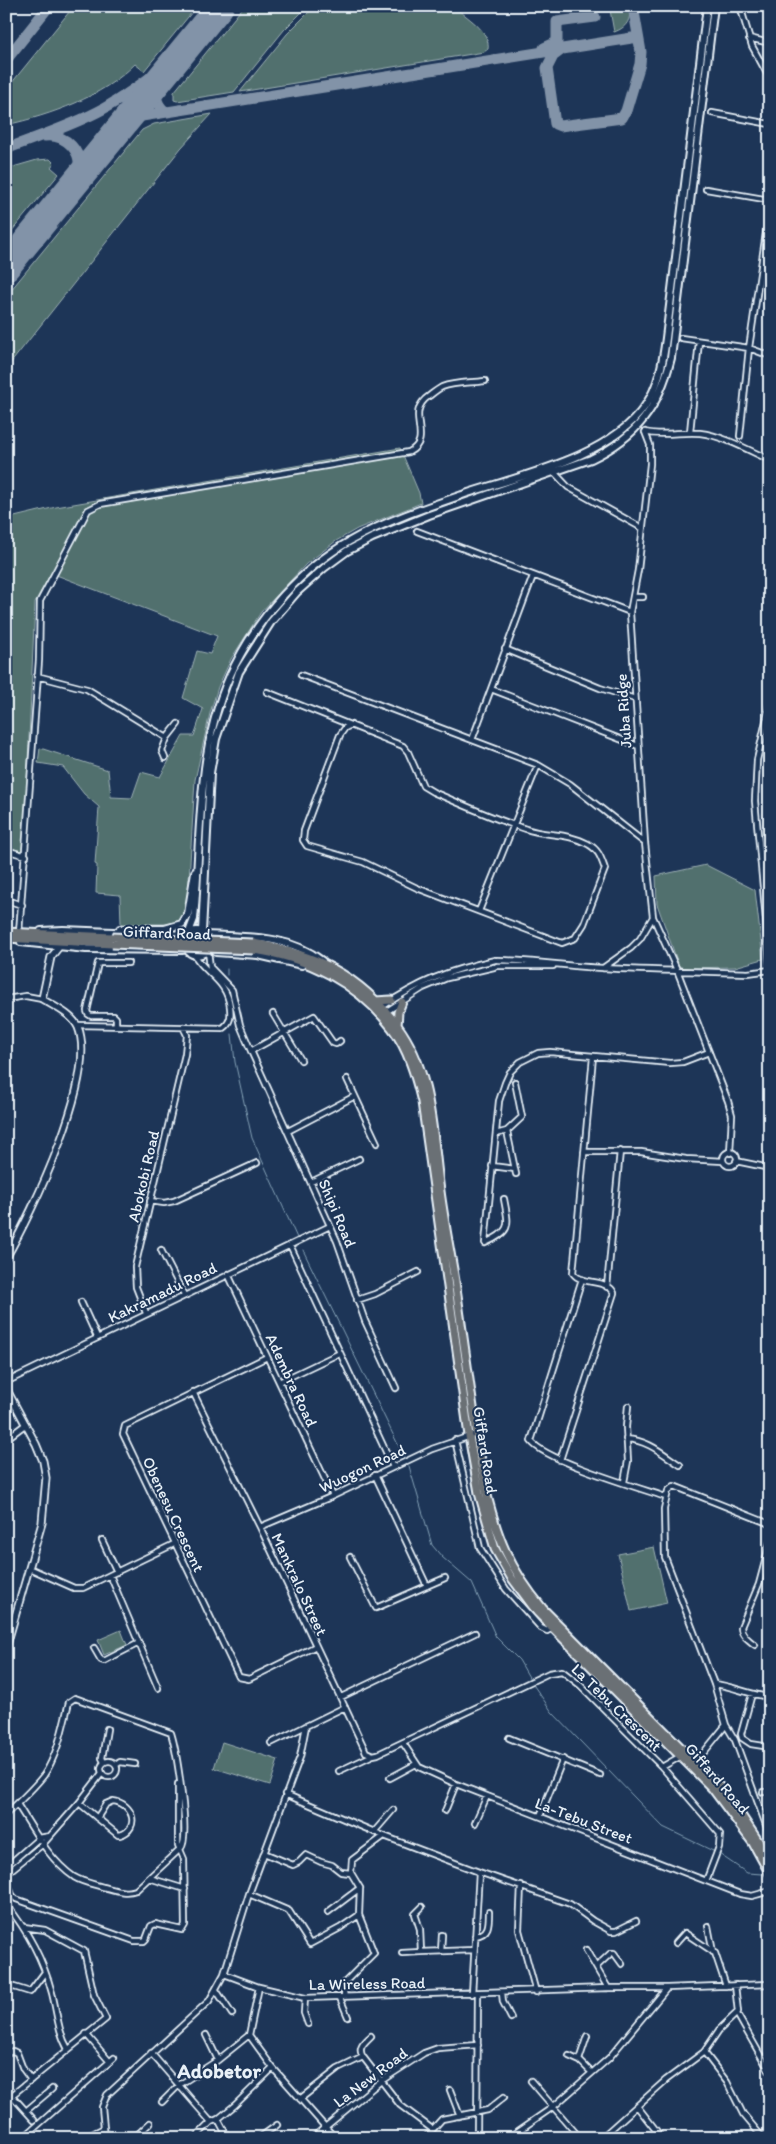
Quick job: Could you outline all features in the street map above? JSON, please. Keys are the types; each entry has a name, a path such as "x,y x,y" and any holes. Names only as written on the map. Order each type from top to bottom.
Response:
{"main road":[{"path":"707,6 666,338 656,383 645,406 625,429 600,446 544,468 463,495 360,536 340,547 311,569 290,590 250,639 231,674 216,715 204,765 194,919 185,942 187,950 195,956 202,955 208,951 210,943 204,934 209,788 216,739 228,698 239,672 271,622 304,586 324,568 356,546 428,515 591,459 621,442 647,417 657,399 666,377 676,323 714,6"},
{"path":"112,938 123,929 170,928 182,924 188,914 193,880 198,866"},
{"path":"188,935 194,931 204,934"},
{"name":"Giffard Road","path":"7,936 27,933 253,946 295,952 353,981 375,1001 393,1029 416,1076 422,1102 473,1435 492,1518 507,1558 524,1586 543,1609 719,1786 739,1812 770,1859"},
{"name":"Giffard Road","path":"204,934 266,938 305,950 381,1011 397,1026 412,1050 422,1074 429,1100 479,1493 495,1549 510,1577 552,1628 681,1756 733,1814 753,1843 770,1874"},
{"name":"Giffard Road","path":"7,936 112,938 188,935"},
{"name":"Giffard Road","path":"7,936 59,947 187,950"},
{"name":"Giffard Road","path":"208,951 258,955 322,965"},
{"path":"375,1001 391,1000"},
{"path":"397,1026 398,1012 402,1002"}],"street":[{"path":"740,6 752,46 769,76"},
{"path":"749,38 770,43"},
{"path":"770,61 770,89"},
{"path":"712,114 770,124"},
{"path":"706,189 770,200"},
{"path":"740,436 749,348 770,206"},
{"path":"681,338 749,348 770,356"},
{"path":"690,432 699,341"},
{"path":"19,933 39,660 40,601 88,510 100,504 409,452 418,447 422,439 416,416 422,400 442,387 485,381"},
{"path":"659,435 650,445 645,432 659,435 690,432 713,436 770,460"},
{"name":"Juba Ridge","path":"650,445 650,464 630,612 645,843 653,917 677,970 732,1115 730,1153"},
{"path":"553,471 568,487 642,528"},
{"path":"417,531 630,612"},
{"path":"472,740 533,576"},
{"path":"633,597 643,597"},
{"path":"505,649 612,692 635,699"},
{"path":"301,675 538,765 570,784 645,843"},
{"path":"37,676 87,689 167,738"},
{"path":"491,688 638,746"},
{"path":"267,692 352,725 403,746 408,752 423,786 433,792 512,824 549,835 569,836 587,844 598,852 605,869 584,924 575,938 562,943 417,888 363,862 309,848 303,840 304,831 340,735 345,728 352,725"},
{"path":"770,704 757,760 755,801 770,963"},
{"path":"165,758 162,751 167,738 178,724"},
{"path":"479,911 512,824 538,765"},
{"path":"6,850 26,856"},
{"path":"6,900 22,905"},
{"path":"603,968 631,948 640,939 653,917"},
{"path":"45,945 51,957"},
{"path":"42,999 51,957 59,947"},
{"name":"Shipi Road","path":"208,951 210,967 232,990 240,1025 330,1226 357,1300 396,1388"},
{"path":"77,1025 218,1029 226,1026 231,1016 228,992 195,956"},
{"path":"381,1011 391,1000 433,977 469,965 496,960 535,961 556,965"},
{"path":"116,1026 116,1018 114,1016 91,1016 87,1010 98,963 128,963"},
{"path":"381,1011 446,978 496,966 556,965 748,972 770,970"},
{"path":"6,999 26,996 42,999 65,1014 77,1025 82,1051 81,1068 66,1121 28,1216 6,1258"},
{"path":"273,1014 301,1060"},
{"path":"251,1051 314,1016 332,1043 336,1044 340,1041"},
{"path":"167,1027 183,1033 185,1045"},
{"name":"Abokobi Road","path":"146,1313 136,1287 135,1277 187,1035 180,1027"},
{"path":"504,1199 508,1227 505,1232 484,1243 499,1101 510,1072 520,1062 536,1054 550,1052 670,1063 683,1062 709,1052"},
{"path":"560,1460 614,1293 608,1286 576,1277 573,1273 593,1057"},
{"path":"347,1079 377,1143"},
{"path":"496,1134 507,1131 522,1117 514,1082"},
{"path":"288,1131 356,1096"},
{"path":"492,1166 516,1171 507,1131"},
{"path":"584,1152 620,1151 667,1155 686,1159 724,1161 730,1166 736,1161"},
{"path":"608,1286 620,1151"},
{"path":"724,1161 725,1155 730,1153 735,1156 736,1161"},
{"path":"311,1182 359,1160"},
{"path":"736,1161 770,1168"},
{"path":"150,1201 164,1203 174,1201 257,1163"},
{"name":"Kakramadu Road","path":"6,1382 330,1226"},
{"path":"290,1245 393,1467"},
{"path":"162,1250 184,1295"},
{"path":"357,1300 375,1294 418,1272"},
{"name":"Adembra Road","path":"228,1274 333,1496"},
{"path":"582,1279 531,1440 540,1449 560,1460 666,1497"},
{"path":"81,1302 97,1337"},
{"path":"279,1382 340,1353"},
{"name":"Obenesu Crescent","path":"267,1357 125,1426 122,1432 239,1677 245,1680 248,1679 316,1646"},
{"path":"6,1388 26,1424 43,1461 46,1478 42,1522 6,1648"},
{"name":"Mankralo Street","path":"193,1392 260,1527 366,1752 373,1756"},
{"path":"624,1482 628,1461 626,1439 628,1406"},
{"path":"6,1439 26,1424"},
{"name":"Wuogon Road","path":"260,1527 455,1440 473,1435"},
{"path":"626,1439 640,1441 658,1449 680,1465"},
{"path":"455,1440 480,1548 506,1589 541,1628 547,1631 552,1628"},
{"path":"375,1475 427,1586"},
{"path":"770,1524 674,1486 668,1491 666,1497 664,1525 665,1557 714,1684 726,1725 735,1740 770,1836"},
{"path":"102,1540 117,1572"},
{"path":"755,1645 746,1638 741,1627 759,1584 770,1543"},
{"path":"29,1568 79,1589 174,1544"},
{"path":"350,1557 376,1608 445,1578"},
{"path":"110,1575 158,1688"},
{"path":"341,1698 475,1633"},
{"path":"94,1648 101,1660 104,1661 139,1643"},
{"name":"La Tebu Crescent","path":"402,1743 549,1672 562,1671 580,1685 662,1767 720,1834 719,1847 706,1880"},
{"path":"714,1684 732,1686 752,1694 770,1697"},
{"path":"752,1694 741,1734 742,1738 751,1744 770,1747"},
{"path":"6,1814 43,1775 49,1766 58,1744 70,1702 75,1698 171,1733 179,1782 178,1845 181,1848 184,1859 186,1889 184,1928 179,1930 155,1924 151,1926 146,1939 139,1941 16,1899 12,1895 6,1879"},
{"path":"271,1743 345,1707"},
{"path":"696,1762 726,1725"},
{"path":"105,2138 102,2107 107,2094 201,2009 216,1990 224,1974 249,1894 300,1757 306,1726"},
{"path":"6,1874 43,1844 79,1803 102,1772 101,1767 104,1762 102,1758 107,1730"},
{"path":"509,1738 600,1774"},
{"path":"339,1771 402,1743"},
{"name":"La-Tebu Street","path":"402,1743 416,1764 430,1774 745,1895 756,1895 770,1891"},
{"path":"662,1767 681,1756"},
{"path":"540,1816 562,1759"},
{"path":"104,1762 110,1761 116,1765"},
{"path":"102,1772 107,1776 114,1774 116,1765 120,1762 135,1764"},
{"path":"390,1778 416,1764"},
{"path":"446,1811 456,1784"},
{"path":"763,1792 770,1792"},
{"path":"285,1794 384,1836 574,1906 593,1921 613,1931 636,1921"},
{"path":"475,1823 487,1796"},
{"path":"79,1803 97,1818 120,1835 127,1831 132,1818 131,1812 126,1805 113,1801 106,1804 97,1818"},
{"path":"17,1804 43,1844 66,1870 84,1881 124,1892 136,1890 181,1848"},
{"path":"374,1832 393,1810"},
{"path":"6,1867 39,1838 50,1836"},
{"path":"348,2017 342,1997 345,1982 374,1953 359,1915 360,1888 351,1873 353,1858 384,1836"},
{"path":"264,1853 292,1865 299,1862 306,1855 309,1855 321,1862 332,1865 341,1872 351,1873"},
{"path":"158,1870 163,1882"},
{"path":"472,1994 479,1872"},
{"path":"149,1878 186,1889"},
{"path":"521,1886 519,1930 536,1992"},
{"path":"328,1912 360,1888"},
{"path":"249,1894 288,1911 310,1944 340,1928 359,1915"},
{"path":"6,1904 24,1926 45,1972 59,2026 68,2049"},
{"path":"420,1952 420,1930 415,1914 422,1907"},
{"path":"475,1936 484,1933 489,1928 489,1912"},
{"path":"6,2100 106,2019 94,1995 84,1951 45,1930 24,1926"},
{"path":"708,1926 714,1946 713,1952"},
{"path":"676,1943 685,1933 713,1952 716,1955 726,1986"},
{"path":"441,1951 442,1936"},
{"path":"402,1953 474,1950"},
{"path":"586,1950 608,1988"},
{"path":"596,1967 612,1953 622,1964"},
{"path":"6,1989 14,1986 30,1992 45,1972"},
{"name":"La Wireless Road","path":"224,1974 259,1986 305,1998 770,1984"},
{"path":"735,1985 737,2014 769,2070"},
{"path":"162,2102 179,2085 218,2060 249,2035 259,1986"},
{"path":"508,2138 552,2107 592,2073 622,2044 667,1988"},
{"path":"216,1990 232,2014"},
{"path":"477,2138 478,1993"},
{"path":"502,1993 503,2002 511,2018"},
{"path":"305,1998 304,2013 308,2024"},
{"path":"601,2138 666,2080 704,2052 719,2030 737,2014"},
{"path":"23,2138 112,2060 86,2034"},
{"path":"206,2035 218,2060"},
{"path":"249,2035 273,2068 335,2138"},
{"path":"371,2036 362,2045 360,2050 363,2057 403,2109 432,2129"},
{"path":"579,2060 587,2036"},
{"name":"La New Road","path":"312,2138 381,2081 424,2053 438,2048 478,2045"},
{"path":"6,2053 13,2051 17,2053 23,2069 31,2080"},
{"path":"704,2052 728,2082 743,2114 763,2138"},
{"path":"151,2053 211,2122"},
{"path":"569,2056 579,2060 592,2073"},
{"path":"300,2099 338,2069 363,2057"},
{"path":"195,2138 273,2068"},
{"path":"531,2081 580,2138"},
{"path":"6,2089 34,2120"},
{"path":"26,2112 52,2089"},
{"path":"450,2090 460,2116"},
{"path":"424,2138 444,2118 488,2110 504,2097"},
{"path":"638,2106 662,2138"},
{"path":"218,2119 228,2138"},
{"path":"134,2138 150,2122"},
{"path":"259,2138 277,2126"},
{"path":"84,2138 104,2128"}],"green space":[{"path":"74,6 197,6 144,71 135,64 122,76 92,95 58,110 6,125 6,90"},
{"path":"244,6 308,6 284,30 234,92 174,100 174,92"},
{"path":"315,6 453,6 481,30 488,42 488,49 484,52 240,92 287,34"},
{"path":"613,6 629,6 630,11 629,19 625,26 614,32 610,10"},
{"path":"212,114 181,148 6,369 6,296 142,130 154,124"},
{"path":"50,159 54,163 51,167 59,174 6,238 6,169 37,160"},
{"path":"400,448 419,493 421,503 357,529 336,541 306,564 261,612 231,659 218,687 210,713 195,780 187,912 181,921 176,924 121,924 120,895 96,893 97,865 95,864 99,807 84,794 63,767 38,763 40,748 108,770 111,797 132,798 141,772 160,777 183,736 194,736 203,709 183,698 197,651 210,654 217,636 51,573 35,602 24,852 6,846 6,519 56,507"},
{"path":"706,865 755,890 763,959 735,967 684,968 679,966 657,904 656,876"},
{"path":"654,1547 667,1603 631,1611 618,1554"},
{"path":"121,1630 127,1645 104,1655 98,1640"},
{"path":"222,1742 278,1760 270,1785 214,1768"}],"waterway":[{"path":"227,969 227,975"},
{"path":"232,1034 235,1062 252,1138 297,1238"},
{"path":"303,1250 405,1459"},
{"path":"409,1466 432,1545 442,1557 472,1583 496,1637 519,1660 530,1679"},
{"path":"534,1686 552,1712 663,1827 715,1852"},
{"path":"719,1854 747,1873 762,1874"}],"taxiway":[{"path":"6,60 49,6"},
{"path":"561,50 553,56 547,68 555,124 560,126 622,118 626,111 640,64 641,52 633,6"},
{"path":"544,48 557,42 557,22 595,17"},
{"path":"122,126 142,116 638,37"},
{"path":"6,149 67,126 103,109 132,91 179,56"},
{"path":"161,78 156,96 159,105 166,112"},
{"path":"45,136 53,136 66,141 72,146 78,158 77,176 64,197"}],"runway":[{"path":"6,267 220,6"}],"district":[{"name":"Adobetor","path":"219,2071"}]}
